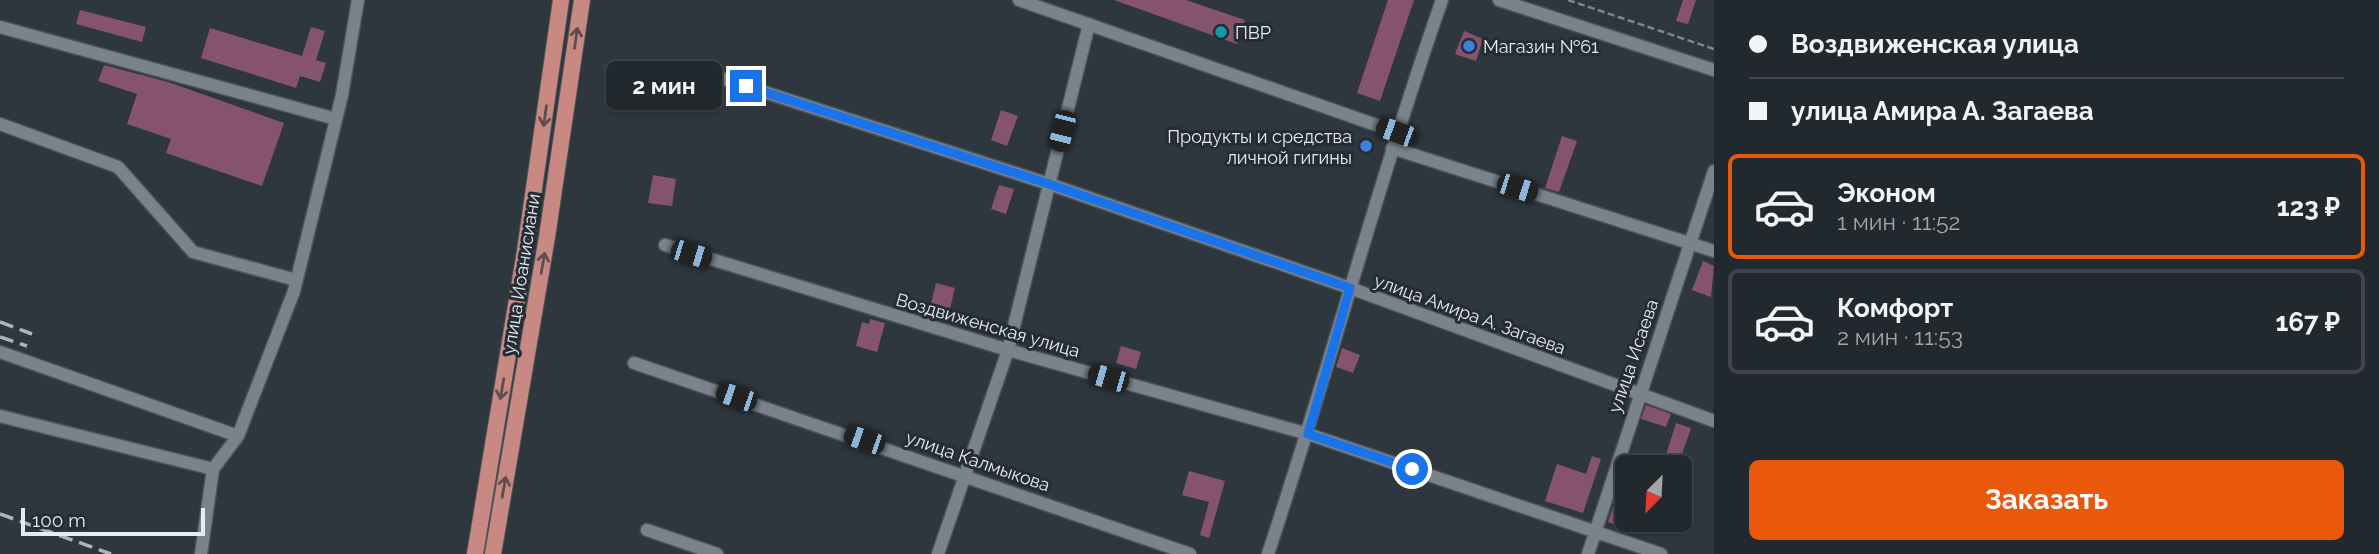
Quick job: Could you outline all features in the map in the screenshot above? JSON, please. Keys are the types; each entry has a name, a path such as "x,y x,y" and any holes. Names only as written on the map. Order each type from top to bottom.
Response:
{"main road":[{"name":"улица Иоанисиани","path":"475,554 525,251 561,0"},
{"name":"улица Иоанисиани","path":"493,554 547,237 582,0"}],"street":[{"path":"201,554 213,469 238,436 284,322 296,280 336,119 358,0"},
{"path":"1019,0 1396,132"},
{"path":"1268,554 1308,434 1396,132 1442,0"},
{"path":"1499,0 1714,70"},
{"path":"938,554 1008,350 1088,23"},
{"path":"0,27 336,119"},
{"name":"улица Амира А. Загаева","path":"696,70 1049,184 1350,288 1714,421"},
{"path":"0,124 118,167 192,252 296,280"},
{"path":"1392,148 1714,251"},
{"name":"улица Исаева","path":"1588,554 1593,530 1714,171"},
{"name":"Воздвиженская улица","path":"665,246 1008,350 1308,434 1661,554"},
{"path":"0,352 238,436"},
{"name":"улица Калмыкова","path":"635,363 1189,554"},
{"path":"0,416 213,469"},
{"path":"646,530 717,554"}],"path":[{"path":"1568,0 1714,49"}],"building":[{"name":"ПВР","path":"1114,0 1186,0 1245,20 1237,44"},
{"path":"1388,0 1414,0 1380,101 1357,93"},
{"path":"1683,0 1696,0 1688,24 1676,21"},
{"path":"80,10 146,27 142,42 76,24"},
{"path":"311,27 325,31 316,60 326,63 320,82 300,76 296,88 201,58 210,28 302,56"},
{"name":"Магазин №61","path":"1464,31 1483,39 1476,61 1455,54"},
{"path":"104,65 168,82 284,123 262,186 166,153 171,139 127,124 137,94 98,81"},
{"path":"1001,110 1018,116 1007,146 991,140"},
{"path":"1562,136 1577,141 1559,192 1545,188"},
{"path":"653,175 676,179 672,206 648,203"},
{"path":"999,185 1014,189 1006,214 991,209"},
{"path":"1703,261 1714,266 1711,297 1692,290"},
{"path":"936,283 955,288 949,313 930,308"},
{"path":"870,319 885,323 877,352 856,346 862,322 869,324"},
{"path":"1121,346 1141,352 1136,369 1116,363"},
{"path":"1342,348 1360,355 1353,373 1336,367"},
{"path":"1646,405 1671,414 1666,427 1641,419"},
{"path":"1676,423 1691,428 1682,455 1666,455"},
{"path":"1592,456 1601,459 1583,513 1545,501 1557,464 1586,474"},
{"path":"1189,471 1225,481 1209,538 1200,535 1209,502 1182,495"},
{"path":"1615,500 1615,525 1608,522"}],"railway":[{"path":"0,322 32,334"},
{"path":"0,337 27,346"},
{"path":"0,514 111,554"}],"place":[{"name":"ПВР","path":"1221,32"},
{"name":"Магазин №61","path":"1469,46"},
{"name":"Продукты и средства личной гигины","path":"1366,146"}],"route":[{"path":"746,86 1049,184 1350,288 1308,434 1412,469"}]}
